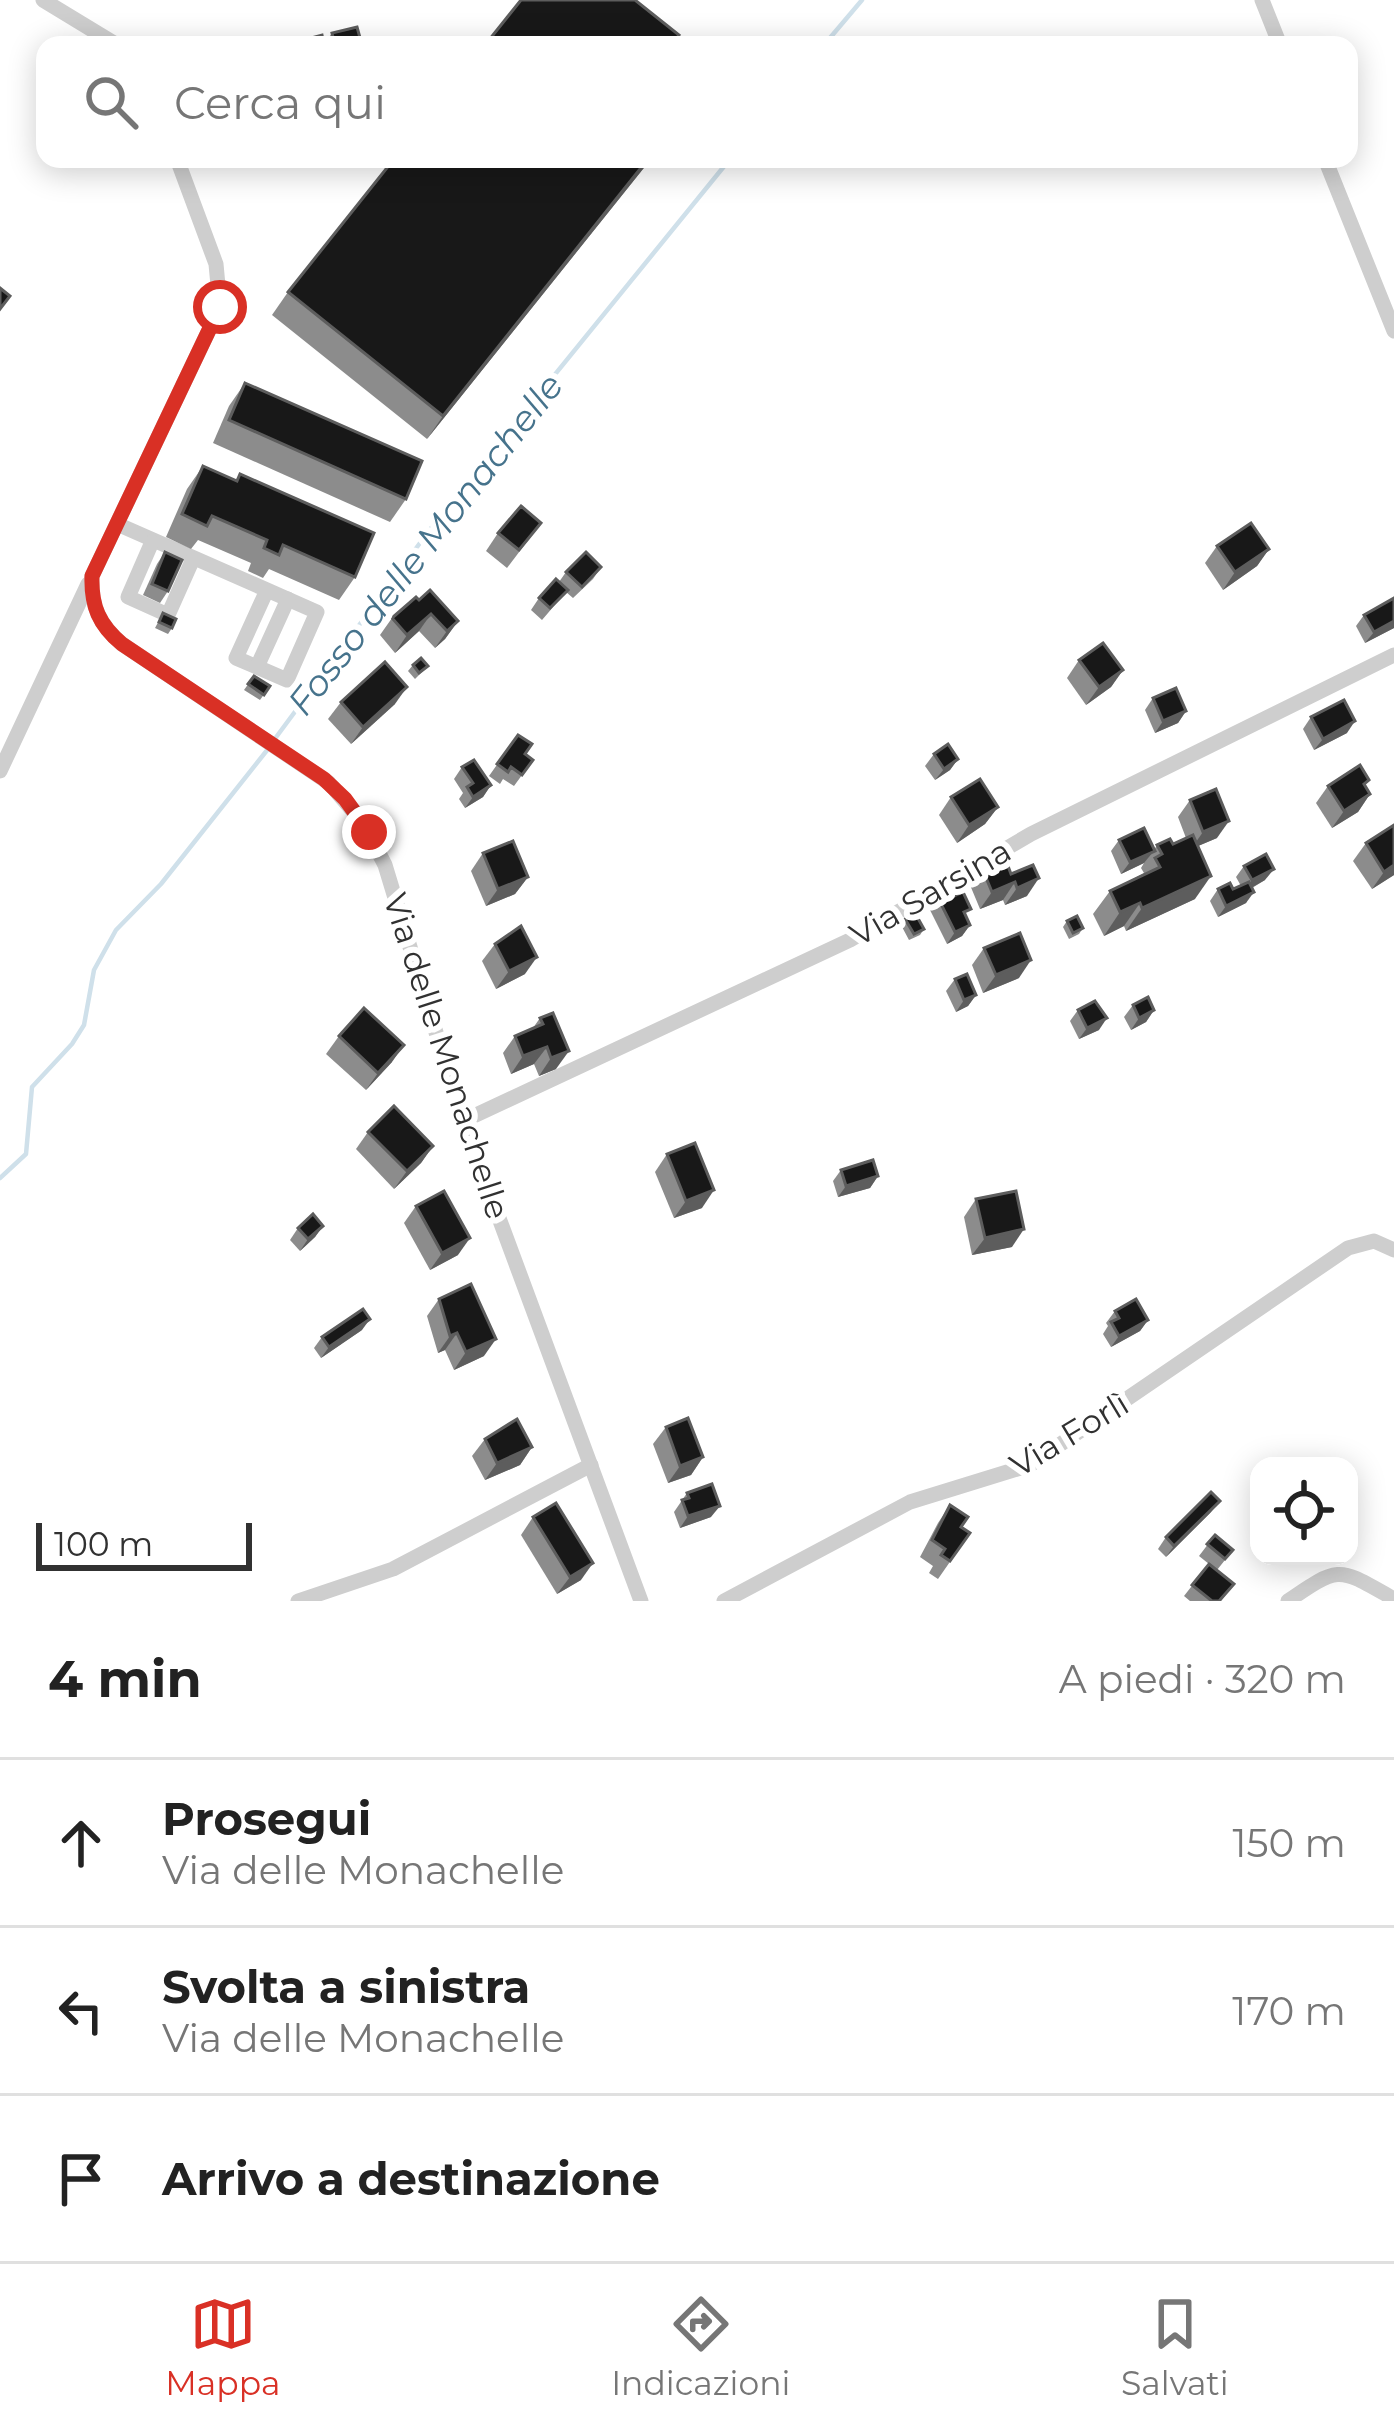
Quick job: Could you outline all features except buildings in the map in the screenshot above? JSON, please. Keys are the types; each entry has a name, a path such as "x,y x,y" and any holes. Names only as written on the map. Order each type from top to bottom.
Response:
{"street":[{"path":"43,0 101,36"},
{"path":"1262,0 1276,36"},
{"path":"0,771 220,307 216,264 180,168"},
{"path":"1329,168 1394,331"},
{"path":"117,524 152,542 267,590 317,612 287,680 236,658 267,590"},
{"path":"152,542 128,597 168,614 193,560"},
{"path":"92,576 96,612 118,641"},
{"path":"257,668 288,599"},
{"path":"57,652 74,630 86,624 100,627 118,641"},
{"name":"Via delle Monachelle","path":"118,641 337,790 374,842 393,888 463,1121 641,1601"},
{"name":"Via Sarsina","path":"463,1121 850,940 1042,828 1394,655"},
{"name":"Via Forlì","path":"724,1601 910,1502 1030,1465 1354,1245 1378,1242 1394,1250"},
{"path":"298,1601 393,1569 591,1465"},
{"path":"1288,1601 1337,1573 1355,1577 1394,1599"}],"waterway":[{"name":"Fosso delle Monachelle","path":"832,36 862,0"},
{"name":"Fosso delle Monachelle","path":"274,740 440,516 723,168"},
{"name":"Fosso delle Monachelle","path":"0,1178 26,1154 32,1087 84,1025 94,970 116,930 161,884 268,749"}],"route":[{"path":"220,307 92,576 93,605 102,625 122,644 324,779 369,832"}]}
